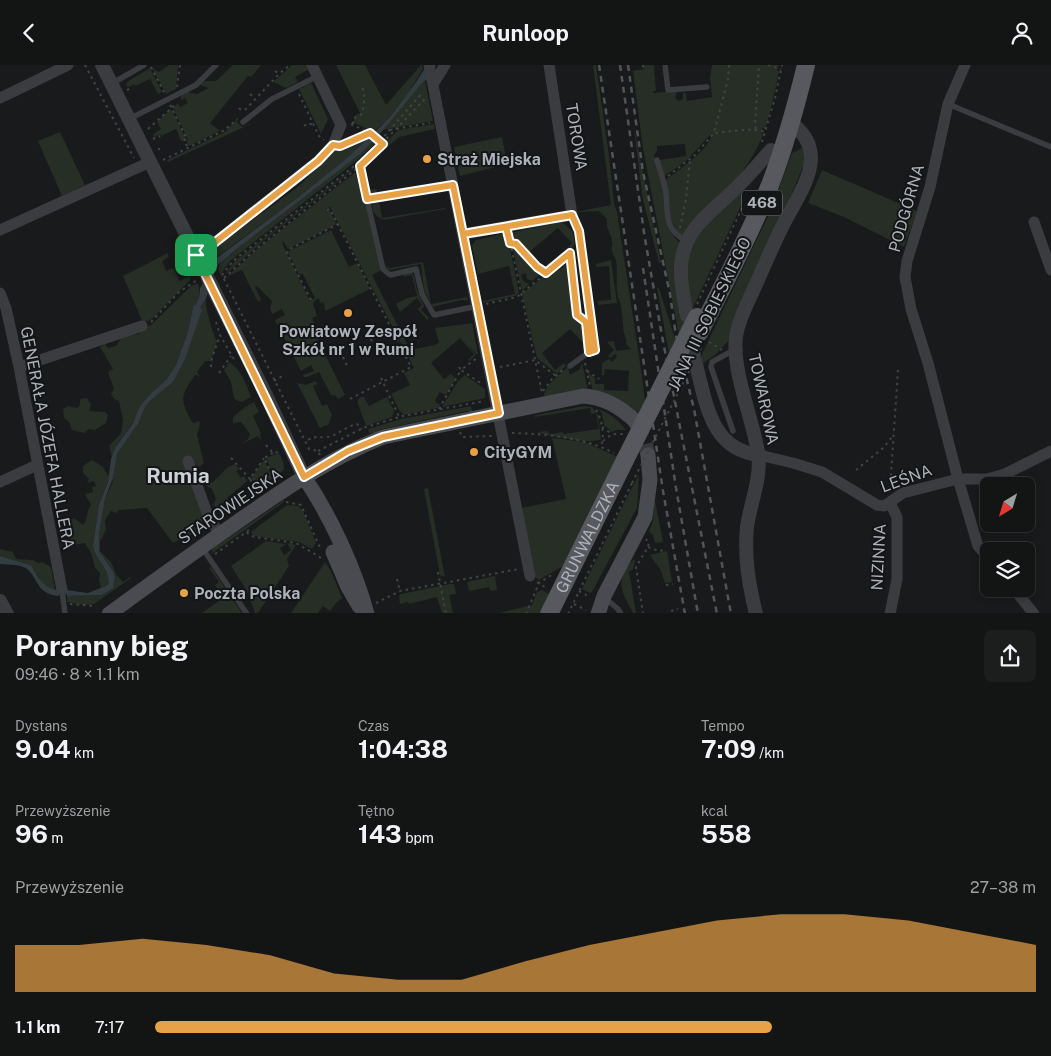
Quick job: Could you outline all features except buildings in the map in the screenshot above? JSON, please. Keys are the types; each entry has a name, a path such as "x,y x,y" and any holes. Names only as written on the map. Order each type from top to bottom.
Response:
{"main road":[{"name":"JANA III SOBIESKIEGO","path":"698,326 738,256 762,203 791,123 806,65"},
{"name":"JANA III SOBIESKIEGO","path":"627,468 698,326 758,189 766,147 788,67"},
{"name":"STAROWIEJSKA","path":"102,610 205,553 220,534 279,484 304,477 348,451 383,437 583,395 598,397 621,408 631,428"},
{"path":"592,612 597,597 645,517 650,481 648,455"},
{"name":"GRUNWALDZKA","path":"567,609 627,468"},
{"name":"GRUNWALDZKA","path":"548,613 627,468"},
{"path":"304,477 310,501 348,587 370,612"}],"street":[{"path":"0,98 68,65"},
{"path":"102,65 304,477"},
{"path":"196,255 204,251 318,161 333,145 347,124 312,65"},
{"path":"446,65 429,81 480,306 503,434 535,580"},
{"name":"TOROWA","path":"548,65 572,215"},
{"name":"PODGÓRNA","path":"958,479 928,363 911,309 905,277 907,261 930,187 948,104 964,65"},
{"name":"TOWAROWA","path":"756,613 748,580 746,555 747,527 757,480 759,455 739,373 736,349 737,331 747,304 810,167 810,152 807,142 791,123"},
{"path":"698,326 681,279 682,238 700,220 746,188 766,147"},
{"path":"0,230 151,163"},
{"path":"463,234 572,215"},
{"path":"1034,222 1051,270"},
{"name":"GENERAŁA JÓZEFA HALLERA","path":"0,293 6,308 19,367 62,593"},
{"path":"19,367 142,326"},
{"path":"695,361 715,427 722,438 743,453 759,455"},
{"path":"958,479 986,479 1005,474 1051,451"},
{"name":"LEŚNA","path":"759,455 793,463 822,473 877,505 884,506 903,493 958,479 980,548"},
{"path":"188,461 209,518 220,534"},
{"path":"0,482 37,465"},
{"name":"NIZINNA","path":"890,613 897,579 897,517 893,501"},
{"path":"1021,597 1034,613"},
{"path":"0,601 7,613"}],"lane":[{"path":"112,84 144,65"},
{"path":"129,119 196,85 216,65"},
{"path":"665,65 668,91 707,87"},
{"path":"242,122 272,99 318,76"},
{"path":"948,104 1051,147"},
{"path":"658,160 666,194 666,214 672,230 682,238"},
{"path":"367,199 383,269 390,275 416,269 422,294 434,315 480,306"},
{"name":"TOROWA","path":"572,215 579,231 595,350 583,356"},
{"path":"733,431 711,367 712,363 736,349"},
{"path":"570,366 583,356"},
{"path":"205,553 247,613"},
{"path":"62,593 65,613"},
{"path":"597,597 618,609 621,613"}],"path":[{"path":"85,65 151,163 225,130 263,88 288,66"},
{"path":"150,65 187,139 184,141 188,148"},
{"path":"662,180 690,159 714,133 728,79 729,65"},
{"path":"756,129 759,65"},
{"path":"768,65 788,67"},
{"path":"782,65 788,67"},
{"path":"766,147 766,132 788,67"},
{"path":"275,71 279,74"},
{"path":"224,278 254,250 360,166 383,144 397,129 429,81"},
{"path":"325,464 318,451 309,449 222,275 233,261 357,163 390,130 429,81"},
{"path":"362,86 365,101 362,115 347,124 371,134 383,144"},
{"path":"126,90 134,87"},
{"path":"295,87 319,136 333,145 340,146 371,134"},
{"path":"250,94 255,99"},
{"path":"239,108 243,112"},
{"path":"228,122 231,125"},
{"path":"304,126 308,123 313,125"},
{"path":"390,130 436,123"},
{"path":"714,133 756,129 766,132"},
{"path":"153,139 160,137"},
{"path":"682,238 680,227 686,199 690,159"},
{"path":"357,163 360,166 367,199 453,185"},
{"path":"568,613 579,591 627,468 698,326 746,188"},
{"path":"327,210 330,209 412,367 350,399"},
{"path":"311,300 286,253 288,250 338,224"},
{"path":"506,227 542,393"},
{"path":"510,243 516,244 537,267 546,273"},
{"path":"480,306 517,297 570,253 577,244"},
{"path":"570,253 577,315 586,322"},
{"path":"142,326 153,321 178,293 199,279"},
{"path":"698,326 720,348"},
{"path":"211,367 220,335"},
{"path":"439,409 461,370 481,355"},
{"path":"219,373 231,356"},
{"path":"583,356 591,390"},
{"path":"343,357 347,366"},
{"path":"495,368 535,360 556,376"},
{"path":"541,398 547,385 570,366"},
{"path":"459,367 488,388"},
{"path":"893,501 890,488 898,370"},
{"path":"587,371 599,379"},
{"path":"274,381 284,375"},
{"path":"381,379 399,417"},
{"path":"592,404 600,415 603,441 601,446"},
{"path":"308,440 315,436 328,437 351,425 357,425 362,429"},
{"path":"602,427 612,435"},
{"path":"603,441 612,435 631,428"},
{"path":"460,431 462,437 503,434 548,436 587,442 601,446 627,468"},
{"path":"856,470 883,448 893,435"},
{"path":"266,445 273,453"},
{"path":"250,479 264,458 273,453 281,452"},
{"path":"231,458 259,492"},
{"path":"246,531 249,535 255,537 296,543 328,561 317,543 301,505 287,503 279,484 264,458"},
{"path":"205,553 254,526"},
{"path":"643,613 636,567 648,547 648,541 644,537"},
{"path":"648,547 659,551 665,550"},
{"path":"370,612 376,602 400,591 519,569 549,591"},
{"path":"438,572 446,613"},
{"path":"535,580 555,573"},
{"path":"397,579 400,591"},
{"path":"526,613 535,580"},
{"path":"666,585 673,584"},
{"path":"579,591 597,597"},
{"path":"63,603 102,610"},
{"path":"567,609 592,612"},
{"path":"671,611 678,609"}],"shaded area":[{"path":"169,65 178,65 176,89 166,94 152,68 159,72"},
{"path":"233,65 261,65 251,77 248,76 210,123 220,131 189,146 173,108 178,103 180,107 188,103 185,98 181,100 181,96 187,92 197,94 209,88 200,85 203,81 216,81"},
{"path":"292,65 308,65 309,69 295,77 298,82 286,88 273,82"},
{"path":"336,65 365,65 386,105 421,65 423,69 391,116 374,132 354,123 354,116 360,113"},
{"path":"427,65 436,65 426,80 379,135 375,132 391,116"},
{"path":"593,65 596,65 614,203 617,212 642,376 645,402 639,416 593,391 588,373 595,378 595,384 604,384 604,390 628,391 629,371 605,369 602,376 602,363 609,359 612,362 617,357 615,354 610,358 608,356 614,350 607,342 614,341 616,351 631,349 626,344 617,291 616,261 612,251 612,239 607,226 607,219 599,211 575,212 611,205"},
{"path":"644,65 654,65 656,91 653,91 653,93 677,91 675,98 679,101 683,99 683,93 686,93 687,101 712,97 710,77 712,65 780,65 778,66 777,71 779,71 767,122 765,129 762,128 761,132 763,135 756,150 739,176 684,236 679,234 669,217 664,181 706,146 712,133 687,160 663,177 659,160 686,156 685,144 657,146 657,151 654,155 663,186 669,225 676,239 682,245 680,292 685,324 679,335 643,149 633,71 644,69"},
{"path":"150,68 162,92 158,94 150,79 135,86 134,84 129,87 126,86 127,82"},
{"path":"425,81 433,121 382,130 421,83"},
{"path":"311,83 328,119 321,134 299,89"},
{"path":"171,109 186,139 181,141 176,129 154,137 153,134 161,129 157,122"},
{"path":"239,117 237,122 242,127 257,121 168,162 167,160 225,132"},
{"path":"633,122 661,263 659,263 643,200"},
{"path":"434,124 435,129 399,137 368,164 366,170 369,190 376,189 378,195 370,196 362,167 398,130"},
{"path":"60,132 85,185 62,196 38,141"},
{"path":"371,135 347,158 296,199 214,259 214,262 210,253 213,250 300,185 337,148"},
{"path":"371,135 375,139 360,154 218,265 206,298 200,308 202,310 185,359 173,382 145,407 138,424 117,454 113,478 105,499 99,534 99,551 114,573 113,588 102,595 67,596 65,590 88,593 108,585 107,574 96,555 93,545 99,504 108,482 111,459 115,448 133,423 140,406 166,380 176,365 188,331 193,307 196,305 200,288 212,269 214,260 296,199 347,158"},
{"path":"502,137 507,164 460,176 454,147"},
{"path":"375,139 376,143 356,161 231,260 220,275 219,267 227,257 350,161"},
{"path":"377,145 355,168 268,237 225,275 234,262 355,167"},
{"path":"804,147 806,159 776,226 732,337 715,355 701,365 702,354 771,210 792,153"},
{"path":"362,167 359,170 381,270 372,275 410,350 435,345 439,342 435,328 472,323 477,355 467,344 476,355 468,360 474,354 460,338 431,363 444,379 451,374 456,379 446,395 440,392 435,400 437,404 440,404 438,408 404,415 399,410 391,394 410,385 404,373 414,368 330,207 326,209 330,211 336,223 335,225 288,249 284,242 282,243 310,301 315,298 303,274 299,274 288,253 331,230 349,267 357,263 370,289 325,311 324,302 321,303 318,298 313,303 317,316 312,318 318,330 314,332 345,395 338,399 336,396 331,395 319,372 304,377 303,375 314,371 311,365 301,371 275,320 285,315 282,309 272,314 270,308 272,301 257,286 255,287 261,300 258,302 242,270 228,276 256,250"},
{"path":"822,170 917,211 904,247 844,217 808,203"},
{"path":"744,188 742,192 746,195 691,312 686,262 697,232"},
{"path":"379,201 382,218 445,209 384,220 377,216 372,209 373,203"},
{"path":"562,222 573,232 575,243 571,250 568,247 572,243 558,228 529,252 543,268 551,261 554,264 545,271 536,264 525,250 511,242 509,233"},
{"path":"377,228 384,265 390,268 423,262 431,303 424,290 421,264 390,270 384,266"},
{"path":"507,233 519,293 515,296 483,303 483,301 515,294 509,266 478,274 472,245 476,240"},
{"path":"512,245 520,250 536,268 543,272 532,281 527,279 526,273 521,275 523,281 529,284 522,291"},
{"path":"168,253 169,257 162,261 166,271 173,268 180,281 190,276 190,280 152,319 143,323 123,276"},
{"path":"611,260 617,303 598,305 598,301 611,300 609,266 596,267 596,264"},
{"path":"570,261 576,312 573,310 571,312 584,322 587,343 584,348 582,347 585,345 570,329 542,353 555,370 564,363 566,366 557,374 537,358 522,294 556,266 559,270"},
{"path":"411,272 424,306 421,310 429,318 427,320 418,309 422,305 417,298 400,312 396,304 407,298 417,296 412,275 403,277 404,274"},
{"path":"198,283 200,294 196,306 193,307 188,331 176,365 166,380 140,406 136,418 115,448 112,457 109,446 121,433 123,420 119,401 114,399 111,394 114,389 108,372 113,369 100,347 105,344 108,348 116,346 122,337 139,334 151,325 191,286"},
{"path":"657,288 659,288 676,342 669,354"},
{"path":"467,297 468,300 433,307 431,304"},
{"path":"206,298 209,320 217,341 211,361 205,361 197,372 200,376 195,375 183,398 185,408 192,422 199,421 200,424 197,435 204,463 199,467 193,462 205,520 204,525 181,543 179,540 173,543 147,508 119,510 116,513 111,511 105,520 106,530 100,541 100,551 111,562 116,574 123,582 131,578 94,604 84,605 67,602 67,596 102,595 113,587 114,573 99,551 99,534 105,499 112,484 117,454 138,424 145,407 173,382 200,308"},
{"path":"229,362 240,373 251,397 242,402 234,398 231,382 224,370"},
{"path":"582,363 588,390 543,398 556,377 568,367 570,375 580,369"},
{"path":"465,375 485,389 485,398 442,407 458,381"},
{"path":"315,381 318,384 313,386 322,406 327,404 332,415 328,426 320,428 297,383 306,385"},
{"path":"364,397 369,406 387,397 394,411 392,417 366,426 358,404 358,400"},
{"path":"87,398 91,404 89,411 105,412 108,415 106,423 95,430 89,429 84,433 72,430 69,422 64,418 63,409 68,406 77,408 80,405 80,399"},
{"path":"254,402 259,412 253,416 261,433 261,441 258,436 241,444 248,439 250,434 241,422 233,423 233,417"},
{"path":"471,406 472,412 467,411 378,430 376,433 369,433 368,429 401,419"},
{"path":"584,406 592,407 598,415 601,439 588,441 560,438 537,432 548,431 549,434 563,432 563,434 599,429 596,413 591,414 590,408 535,417 535,415"},
{"path":"599,409 614,418 626,430 615,430 612,432 604,425"},
{"path":"552,438 585,442 618,457 563,566 539,580 535,577 521,508 566,499"},
{"path":"279,453 284,464 284,470 275,477 266,458"},
{"path":"92,460 103,467 109,477 99,504 93,545 108,579 108,585 101,588 100,573 95,568 91,553 85,543 72,545 70,540 71,519 74,518 83,525 91,505 85,494 93,492 92,487 96,486 94,481 87,483 89,479 83,473 83,466"},
{"path":"264,460 273,478 258,488 251,478"},
{"path":"235,464 239,469 236,471 241,478 244,476 247,481 227,498 229,501 227,503 222,503 217,508 213,505 216,499 212,489 205,484 210,480 212,483 228,467"},
{"path":"639,475 637,508 590,593 582,589"},
{"path":"428,488 445,577 440,575 424,489"},
{"path":"284,500 284,502 211,554 213,548"},
{"path":"654,501 663,542 655,543 653,535 649,532 653,520"},
{"path":"287,505 298,506 303,511 316,543 312,549 299,542 254,536 251,532"},
{"path":"266,541 286,544 280,548 284,555 291,550 287,543 296,545 287,559 289,566 258,613 255,613 247,591 231,566"},
{"path":"0,549 13,552 16,559 33,560 38,563 43,562 51,567 55,590 43,584 31,565 0,556"},
{"path":"667,551 672,582 665,583 660,569 650,555"},
{"path":"0,556 31,565 45,585 58,590 59,596 52,595 42,589 31,573 24,567 0,564"},
{"path":"635,559 633,570 629,571 636,613 633,613 623,593 621,583 625,571"},
{"path":"325,562 331,571 342,598 330,611 323,606 318,613 291,613"},
{"path":"211,567 242,613 202,613 223,598 215,585 219,582 209,568"},
{"path":"495,576 497,590 491,591 489,587 469,591 467,582"},
{"path":"454,584 456,594 449,595 453,613 442,613 437,597 409,604 408,602 400,604 399,596 401,594"},
{"path":"542,590 549,594 540,613 499,613 532,605 537,592"}],"tunnel":[{"path":"689,329 695,361"},
{"path":"636,423 648,455"}],"railway":[{"path":"599,65 663,491 685,613"},
{"path":"620,65 645,239 662,336 717,613"},
{"path":"628,65 643,172 670,294 676,336 694,409 731,613"},
{"path":"643,268 676,488 698,613"}],"place":[{"name":"Straż Miejska","path":"427,159"},
{"name":"Powiatowy Zespół Szkół nr 1 w Rumi","path":"348,313"},
{"name":"CityGYM","path":"474,452"},
{"name":"Poczta Polska","path":"184,593"}],"district":[{"name":"Rumia","path":"178,476"}],"route":[{"path":"196,255 204,251 318,161 333,145 340,146 370,133 383,144 360,166 367,199 453,185 463,234 506,227 510,243 516,244 537,267 546,273 570,253 577,315 586,322 589,352 595,350 579,231 572,215 463,234 499,413 383,437 348,451 304,477 265,393 196,255"}]}
